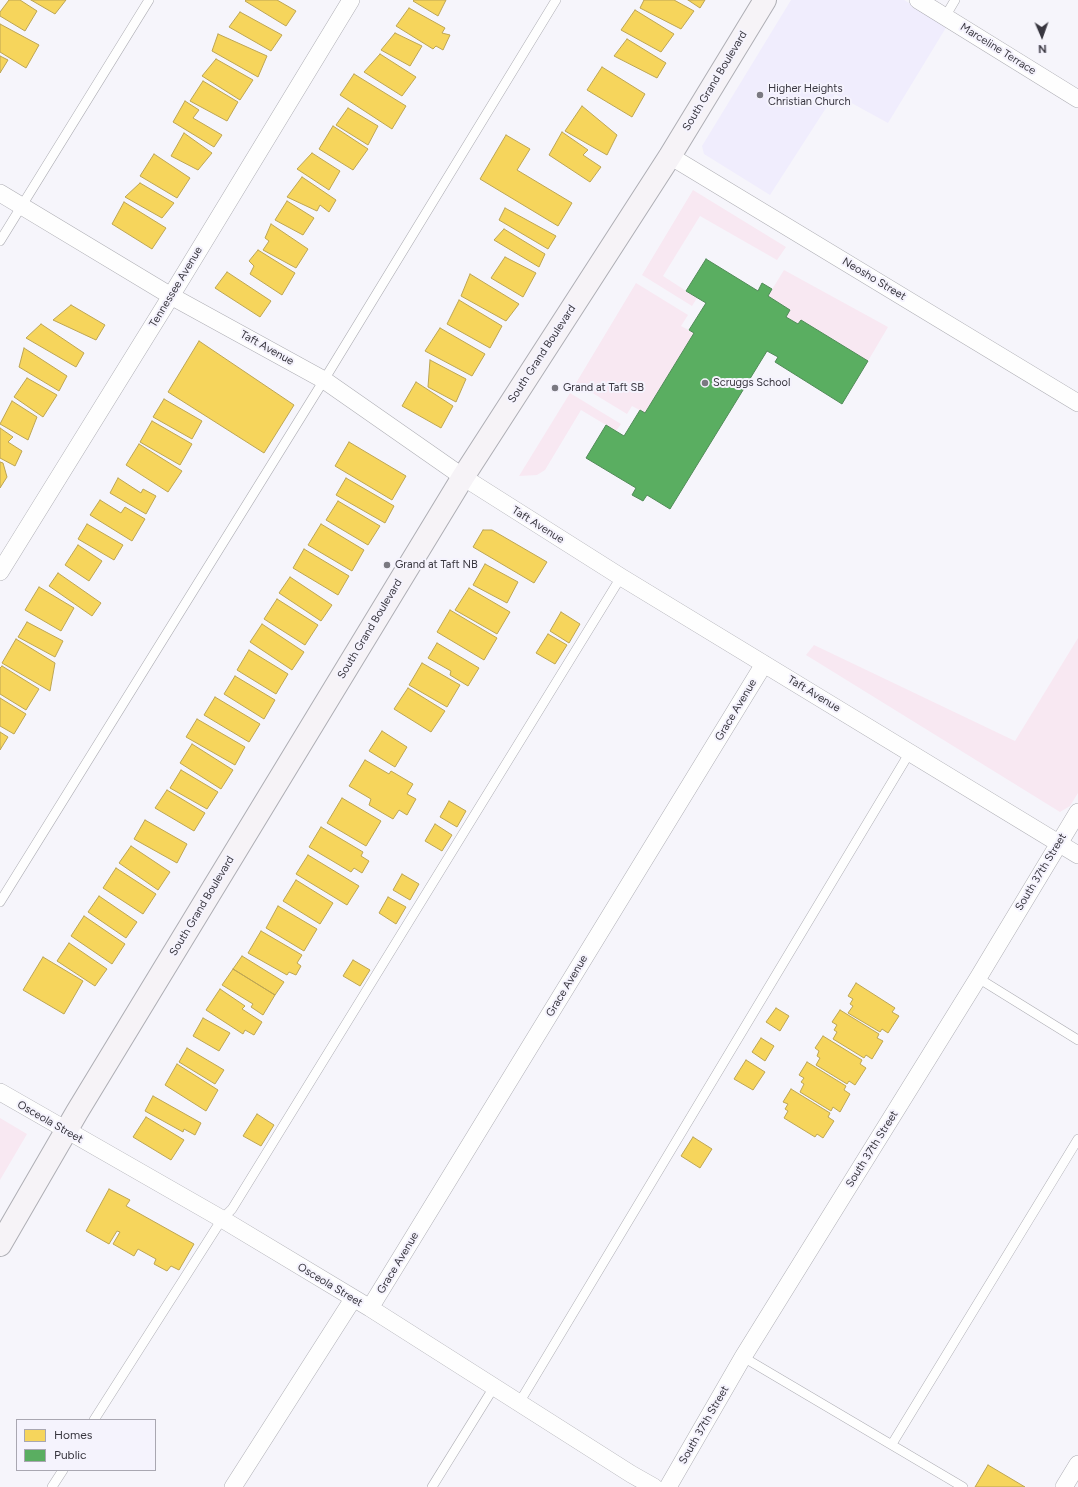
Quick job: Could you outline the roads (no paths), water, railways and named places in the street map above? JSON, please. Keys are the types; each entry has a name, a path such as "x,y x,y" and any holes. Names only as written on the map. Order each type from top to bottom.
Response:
{"main road":[{"name":"South Grand Boulevard","path":"0,1245 66,1131 463,477 670,156 765,0"}],"street":[{"name":"Tennessee Avenue","path":"0,572 171,296 351,0"},
{"name":"Marceline Terrace","path":"918,0 1078,99"},
{"name":"Neosho Street","path":"670,156 1078,403"},
{"name":"Taft Avenue","path":"0,193 171,296 324,380 463,477 621,577 1078,855"},
{"name":"Grace Avenue","path":"370,1308 764,664"},
{"name":"South 37th Street","path":"668,1487 743,1357 978,978 1078,812"},
{"name":"Osceola Street","path":"0,1092 222,1219 370,1308 519,1403 627,1481 654,1487"},
{"path":"234,1487 353,1299"},
{"path":"1064,1487 1078,1464"}],"lane":[{"path":"0,241 149,0"},
{"path":"0,902 324,380 556,0"},
{"path":"945,17 955,0"},
{"path":"95,1419 222,1219 232,1209 621,577"},
{"path":"519,1403 910,752"},
{"path":"978,978 1078,1040"},
{"path":"892,1444 1078,1139"},
{"path":"743,1357 963,1487"},
{"path":"432,1487 494,1388"},
{"path":"52,1487 61,1471"}],"place":[{"name":"Higher Heights Christian Church","path":"760,95"},
{"name":"Scruggs School","path":"705,383"},
{"name":"Grand at Taft SB","path":"555,388"},
{"name":"Grand at Taft NB","path":"387,565"}]}
